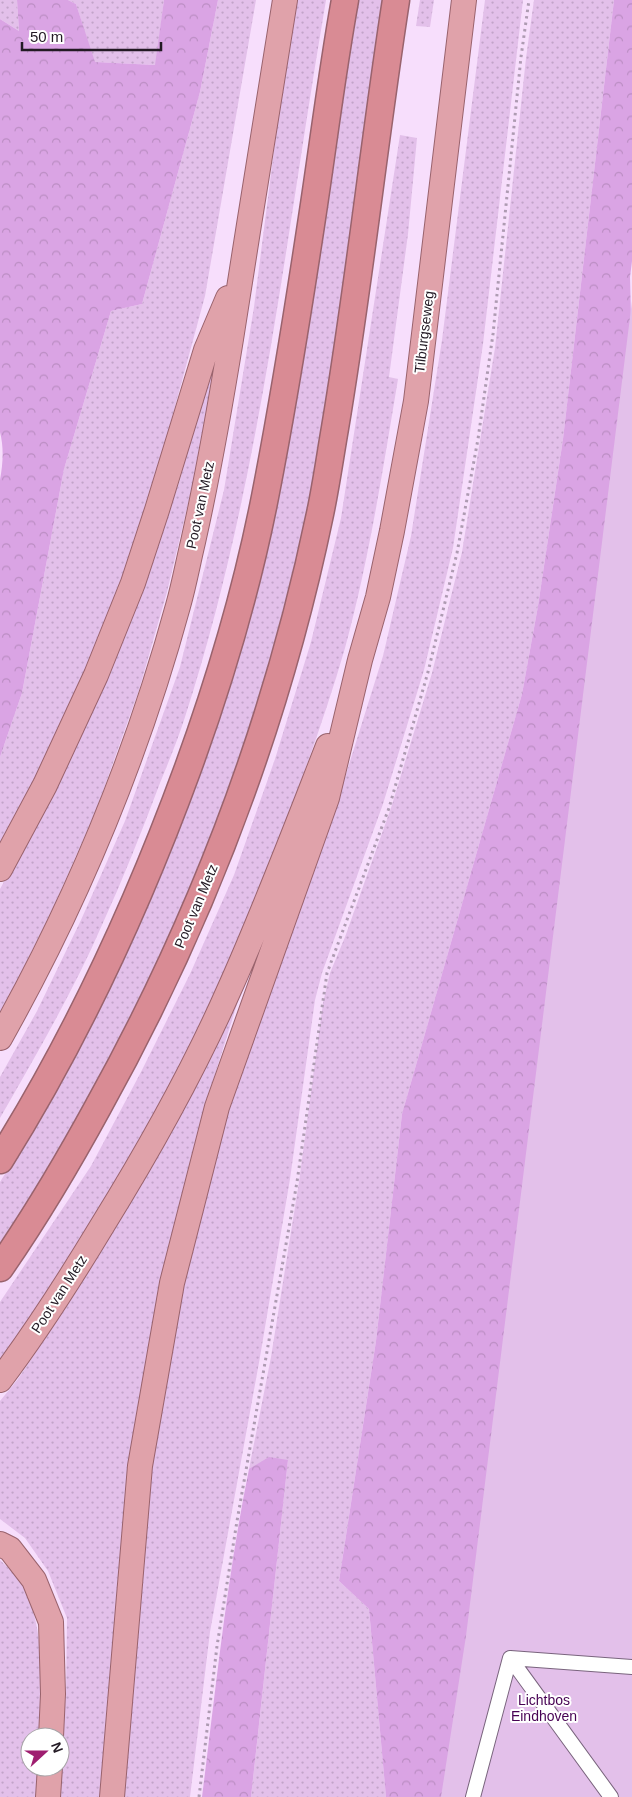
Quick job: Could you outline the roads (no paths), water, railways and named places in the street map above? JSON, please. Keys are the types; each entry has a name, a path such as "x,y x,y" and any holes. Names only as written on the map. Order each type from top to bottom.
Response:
{"highway":[{"path":"0,869 45,785 96,675 133,583 206,350 242,267 285,0"},
{"path":"0,1160 73,1033 118,941 162,841 203,726 238,613 265,499 302,279 345,0"},
{"name":"Poot van Metz","path":"0,1268 44,1201 148,1015 212,868 256,748 292,632 321,513 352,331 396,0"},
{"name":"Tilburgseweg","path":"360,660 378,597 416,401 464,0"},
{"name":"Poot van Metz","path":"0,1038 17,1008 60,920 104,823 150,698 179,605 203,494 220,405 242,267"},
{"path":"112,1797 140,1466 172,1284 216,1107 327,798 360,660"},
{"name":"Poot van Metz","path":"0,1380 75,1271 130,1182 178,1094 228,992 270,895 360,660"},
{"path":"0,1544 10,1550 34,1580 51,1622 53,1694 51,1727"},
{"path":"48,1797 49,1777"}],"street":[{"path":"510,1658 632,1667"},
{"path":"473,1797 510,1658"},
{"path":"510,1658 611,1797"}],"park label":[{"name":"Lichtbos Eindhoven","path":"544,1708"}]}
